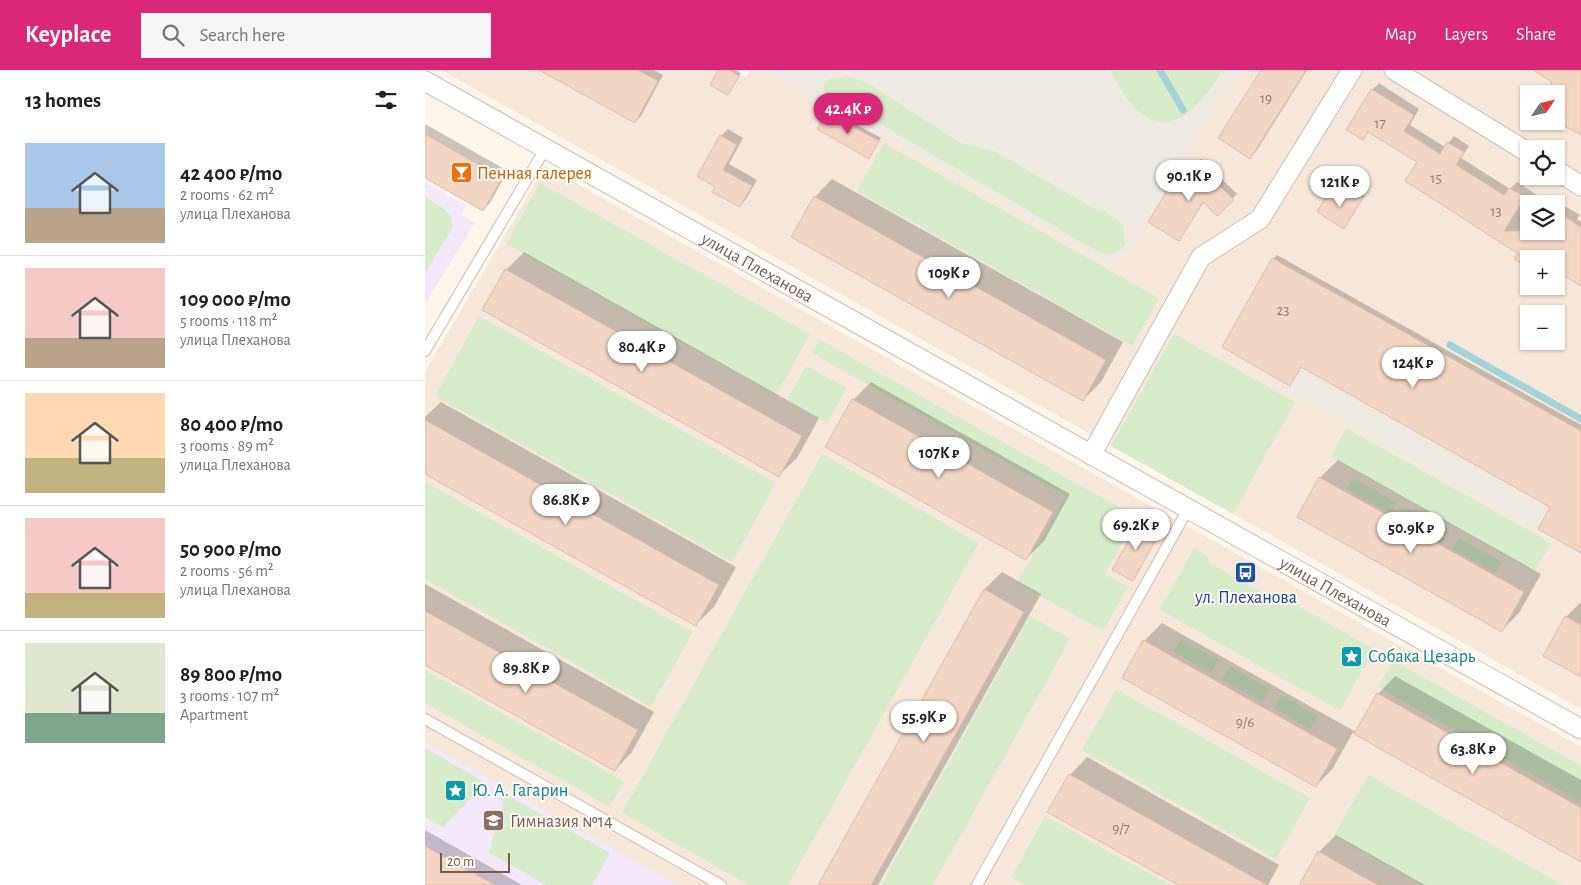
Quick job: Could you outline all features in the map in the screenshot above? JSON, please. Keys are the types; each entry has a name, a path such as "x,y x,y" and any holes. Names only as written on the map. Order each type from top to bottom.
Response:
{"street":[{"path":"1091,454 1201,257 1260,219 1352,70"},
{"path":"1395,70 1520,147"},
{"name":"улица Плеханова","path":"425,81 1581,730"},
{"path":"1565,176 1581,186"}],"lane":[{"path":"425,351 545,149"},
{"path":"977,885 1188,509"},
{"path":"425,719 721,885"}],"shaded area":[{"path":"441,70 732,70 746,78 751,70 766,70 1117,269 1240,70 1581,70 1581,431 1274,384 1581,556 1581,709"},
{"path":"766,70 1240,70 1117,269"},
{"path":"545,166 1581,747 1581,885 425,885 425,372"},
{"path":"425,182 466,205 461,215 475,223 425,304"},
{"path":"1348,301 1581,431 1581,556 1274,384 1296,344 1318,355"},
{"name":"Гимназия №14","path":"425,743 494,782 677,885 425,885"}],"green space":[{"path":"1110,70 1223,70 1208,92 1193,108 1179,118 1165,122 1152,120 1138,111 1124,94"},
{"path":"847,76 869,84 961,143 994,151 1088,205 1106,212 1118,220 1124,228 1125,245 1114,254 1100,253 824,91 824,85 827,80"},
{"path":"884,143 1159,298 1132,346 857,191"},
{"path":"540,183 810,334 776,395 506,244"},
{"path":"425,197 447,212 453,227 425,273"},
{"path":"479,316 776,483 732,562 435,396"},
{"path":"1174,334 1295,402 1233,514 1111,446"},
{"path":"820,340 1137,517 1105,574 1128,587 1103,631 1017,583 1066,496 812,353"},
{"path":"806,366 847,388 827,423 787,400"},
{"path":"1346,428 1551,543 1535,572 1330,457"},
{"path":"822,454 979,543 788,885 749,885 622,813"},
{"path":"1353,478 1397,503 1391,514 1346,489"},
{"path":"425,482 693,632 651,707 425,579"},
{"path":"1408,509 1448,532 1442,543 1402,520"},
{"path":"1459,538 1502,562 1495,573 1452,549"},
{"path":"1194,548 1208,556 1209,563 1276,600 1281,597 1374,649 1340,711 1160,610"},
{"path":"1030,616 1070,639 933,885 881,885"},
{"path":"1181,639 1219,660 1211,673 1173,652"},
{"path":"1393,660 1581,766 1581,802 1378,687"},
{"path":"1230,666 1270,689 1263,702 1222,680"},
{"path":"425,670 624,781 610,807 425,703"},
{"path":"1116,689 1310,798 1276,859 1082,750"},
{"path":"1281,695 1318,716 1310,729 1274,708"},
{"path":"425,748 486,783 443,827 425,817"},
{"path":"1368,775 1563,885 1422,885 1334,836"},
{"path":"505,794 610,853 592,885 546,885 489,853"},
{"path":"1045,816 1169,885 1024,885 1011,878"}],"building":[{"path":"539,70 638,70 658,81 635,123"},
{"path":"718,70 729,70 739,76 728,95 710,85"},
{"path":"1261,70 1306,70 1250,159 1218,138"},
{"path":"1533,70 1581,70 1581,135 1565,126 1565,85 1550,85 1552,82"},
{"path":"1371,89 1414,115 1404,131 1440,154 1447,142 1464,152 1456,165 1504,195 1509,188 1521,195 1520,205 1504,231 1520,231 1520,240 1565,240 1565,217 1581,227 1581,286 1565,276 1565,250 1520,250 1520,263 1514,259 1517,253 1405,181 1417,162 1368,132 1363,140 1346,130"},
{"path":"826,112 879,141 869,159 817,129"},
{"path":"425,134 502,178 483,211 425,178"},
{"path":"720,135 737,145 723,170 752,186 740,207 712,192 715,187 697,176"},
{"path":"1196,163 1234,200 1217,216 1203,202 1179,241 1148,222 1171,184 1173,185"},
{"path":"1347,188 1363,198 1344,229 1317,212 1328,193 1339,200"},
{"path":"814,196 1106,360 1083,401 791,237"},
{"path":"1272,258 1581,431 1581,553 1538,529 1550,507 1301,367 1290,386 1222,347"},
{"path":"505,269 802,436 779,477 482,310"},
{"path":"852,399 1053,512 1026,560 825,447"},
{"path":"425,420 719,585 696,626 425,474"},
{"path":"1319,477 1524,592 1502,632 1297,517"},
{"path":"1139,521 1160,532 1133,581 1112,570"},
{"path":"984,589 1024,612 871,885 818,885"},
{"path":"425,611 638,730 615,771 425,665"},
{"path":"1565,616 1581,625 1581,677 1543,656"},
{"path":"1143,640 1337,749 1316,787 1122,678"},
{"path":"1377,693 1581,808 1581,862 1354,734"},
{"path":"1069,774 1267,885 1178,885 1047,812"},
{"path":"425,846 455,863 495,885 425,885"},
{"path":"1318,851 1335,861 1378,885 1299,885"}],"waterway":[{"path":"1160,70 1183,110"},
{"path":"1450,345 1581,419"}],"place":[{"name":"Пенная галерея","path":"461,173"},
{"name":"ул. Плеханова","path":"1246,572"},
{"name":"Собака Цезарь","path":"1352,656"},
{"name":"Ю. А. Гагарин","path":"456,790"},
{"name":"Гимназия №14","path":"494,821"}]}
